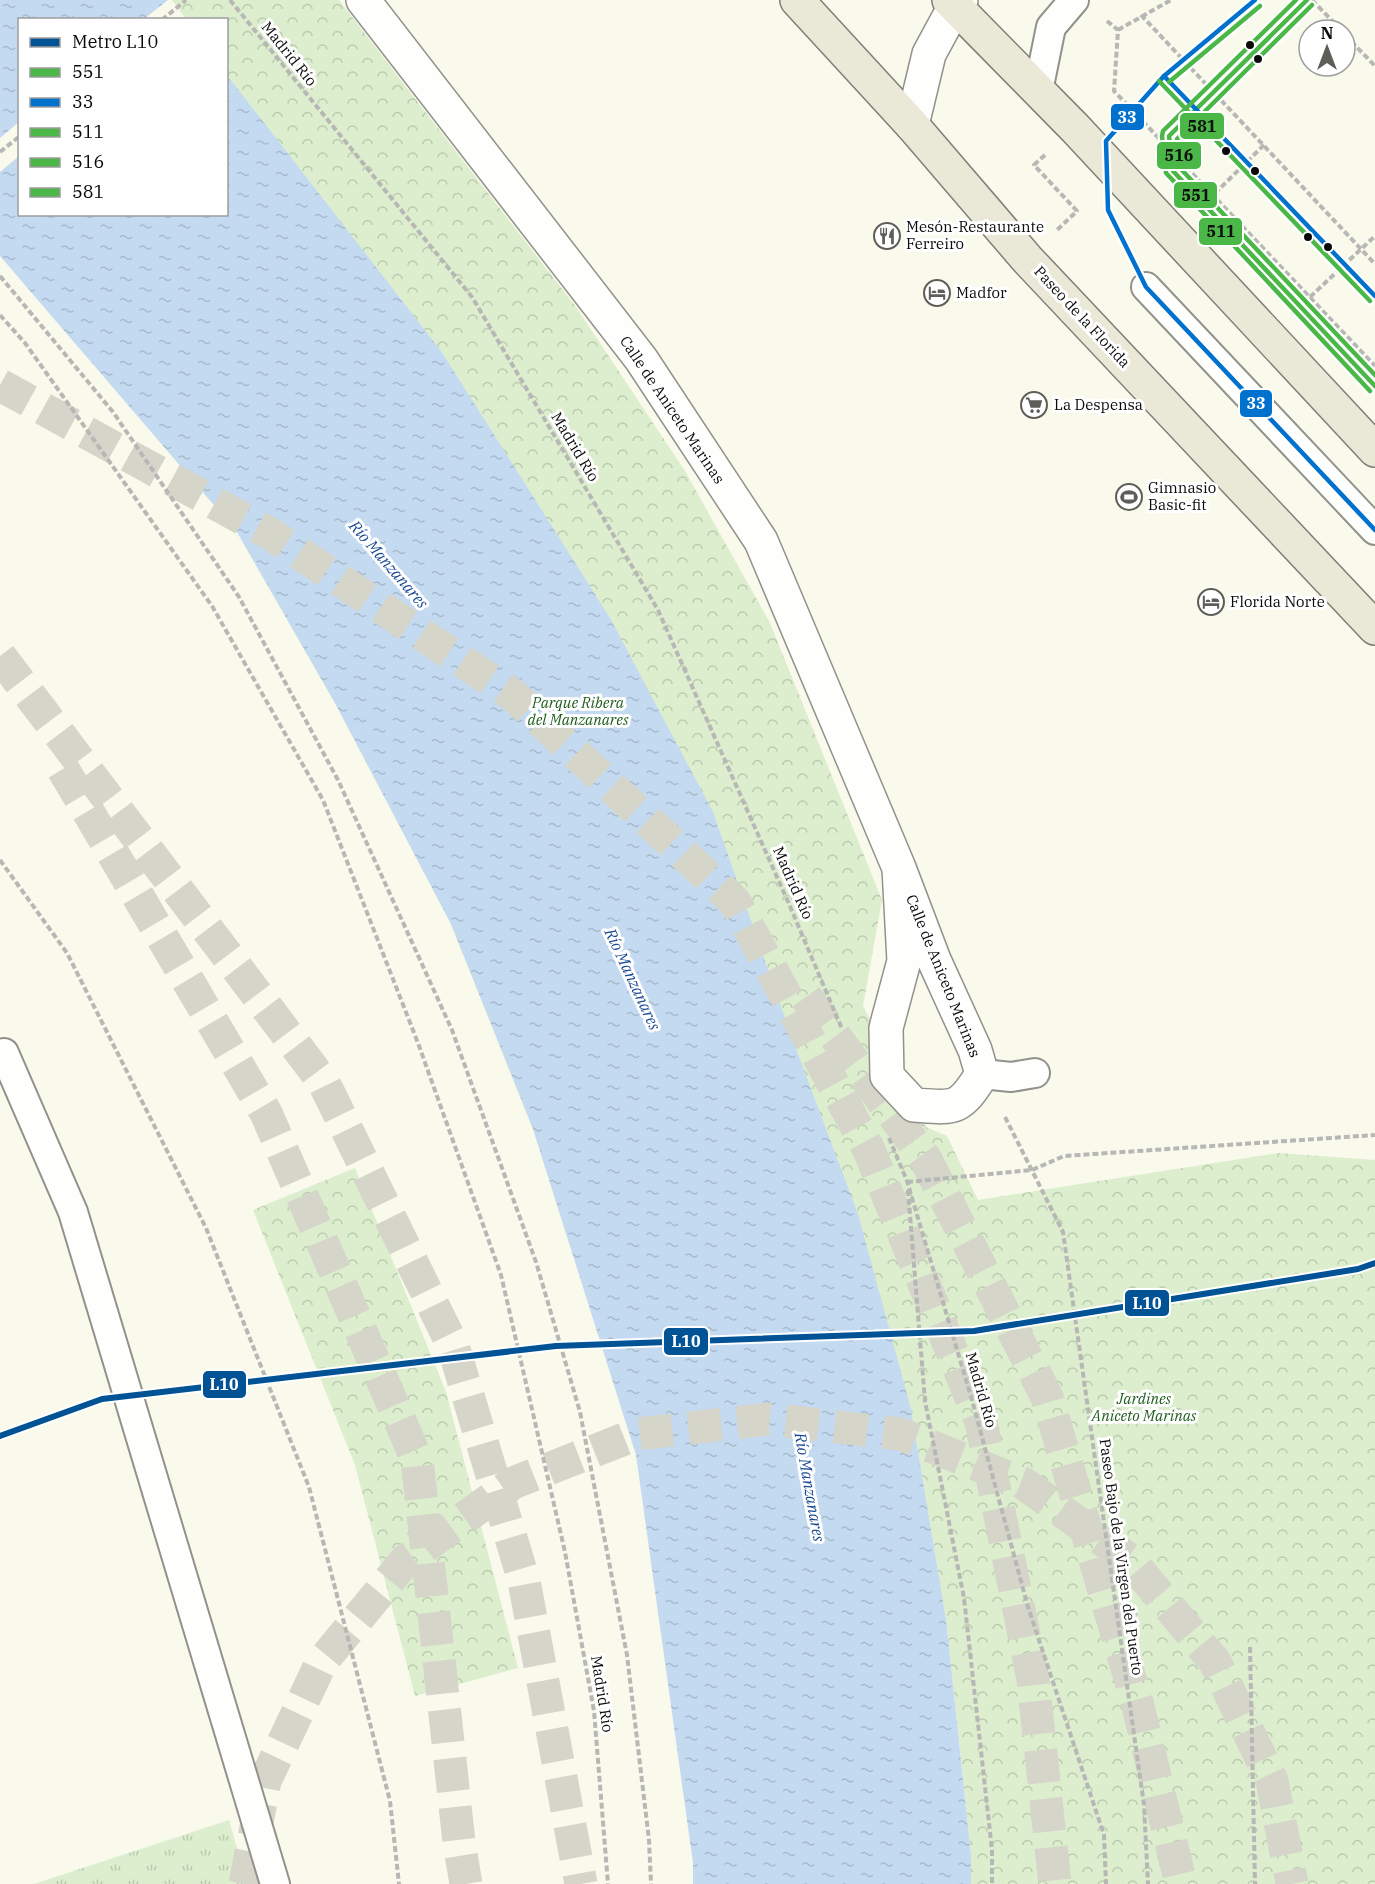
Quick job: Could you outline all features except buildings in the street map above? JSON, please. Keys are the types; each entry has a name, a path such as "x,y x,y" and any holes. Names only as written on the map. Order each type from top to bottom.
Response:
{"main road":[{"name":"Paseo de la Florida","path":"797,0 912,125 1027,259 1375,628"},
{"path":"955,2 1375,450"}],"street":[{"name":"Calle de Aniceto Marinas","path":"363,0 641,359 761,542 899,868 934,960 975,1050 982,1074 968,1097 949,1108 914,1105 887,1076 886,1028 904,961 899,868"},
{"path":"912,125 929,54 955,2"}],"lane":[{"path":"1038,91 1051,27 1074,0"},
{"path":"1146,287 1375,530"},
{"path":"4,1053 73,1212 275,1884"},
{"path":"982,1074 1011,1077 1035,1073"}],"path":[{"path":"164,18 186,0"},
{"name":"Madrid Río","path":"230,0 465,288 658,610 789,904 843,1032"},
{"path":"1118,30 1171,0"},
{"path":"1312,0 1329,18"},
{"path":"1141,15 1375,264"},
{"path":"1102,18 1118,30"},
{"path":"1118,30 1114,92 1375,366"},
{"path":"1357,47 1375,66"},
{"path":"0,152 18,138"},
{"path":"1174,234 1264,145"},
{"path":"1310,297 1375,236"},
{"path":"0,276 113,412 238,597 338,780 452,1030 536,1262 580,1412 627,1655 649,1840 651,1884"},
{"name":"Madrid Río","path":"0,315 25,343 212,606 323,800 401,999 501,1275 565,1552 594,1711 608,1884"},
{"path":"0,860 67,953 201,1217 305,1476 390,1801 399,1884"},
{"name":"Paseo Bajo de la Virgen del Puerto","path":"982,1074 1063,1232 1144,1805 1148,1884"},
{"name":"Madrid Río","path":"884,1128 907,1181 972,1400 1028,1607 1104,1835 1106,1884"},
{"path":"992,1884 992,1850 964,1598 925,1401 907,1181 1032,1170 1064,1156 1375,1135"},
{"path":"1250,1647 1255,1884"}],"green space":[{"name":"Jardines Aniceto Marinas","path":"0,0 339,0 576,307 685,471 770,623 882,900 863,1006 926,1127 947,1136 978,1200 1278,1153 1375,1160 1375,1884 971,1884 971,1855 946,1619 911,1409 573,1255 533,1129 451,924 335,703 237,532 0,247"},
{"path":"355,1168 446,1392 518,1668 415,1696 355,1465 253,1210"},
{"path":"229,1820 247,1884 34,1884"}],"water":[{"name":"Parque Ribera del Manzanares","path":"0,0 168,0 182,18 18,18 18,216 228,216 228,76 441,351 610,618 713,812 793,1041 858,1214 911,1409 946,1619 971,1855 971,1884 693,1884 693,1863 636,1455 533,1129 451,924 335,703 237,532 0,256"}],"pier":[{"path":"168,0 172,0 185,18 145,18"},
{"path":"18,123 18,157 0,172 0,138"}],"tunnel":[{"path":"0,385 269,533 513,695 735,902 869,1150 981,1422 1033,1679 1055,1884"},
{"path":"0,656 324,1083 453,1346 524,1581 581,1884"},
{"path":"63,769 266,1113 417,1460 459,1842 466,1884"},
{"path":"806,997 925,1158 1047,1397 1137,1702 1181,1884"},
{"path":"245,1884 265,1781 321,1663 406,1560 513,1483 637,1434 768,1419 900,1434 1023,1483 1130,1560 1215,1662 1272,1781 1292,1884"}],"metro line":[{"name":"L10","path":"0,1436 102,1399 556,1346 974,1331 1358,1269 1375,1263"}],"transit line":[{"name":"33","path":"1255,0 1164,76 1106,141 1108,210 1146,287 1375,530"},
{"name":"511","path":"1296,0 1163,131 1166,173 1370,391"},
{"name":"551","path":"1307,0 1169,136 1173,171 1375,386"},
{"name":"516","path":"1312,5 1177,139 1180,168 1375,375"},
{"name":"581","path":"1169,82 1260,6"},
{"name":"33","path":"1164,76 1375,296"},
{"name":"581","path":"1159,81 1370,301"}],"place":[{"name":"Mesón-Restaurante Ferreiro","path":"887,236"},
{"name":"Madfor","path":"937,293"},
{"name":"La Despensa","path":"1034,405"},
{"name":"Gimnasio Basic-fit","path":"1129,497"},
{"name":"Florida Norte","path":"1211,602"}],"water label":[{"name":"Río Manzanares","path":"389,564"},
{"name":"Río Manzanares","path":"633,979"},
{"name":"Río Manzanares","path":"810,1487"}]}
